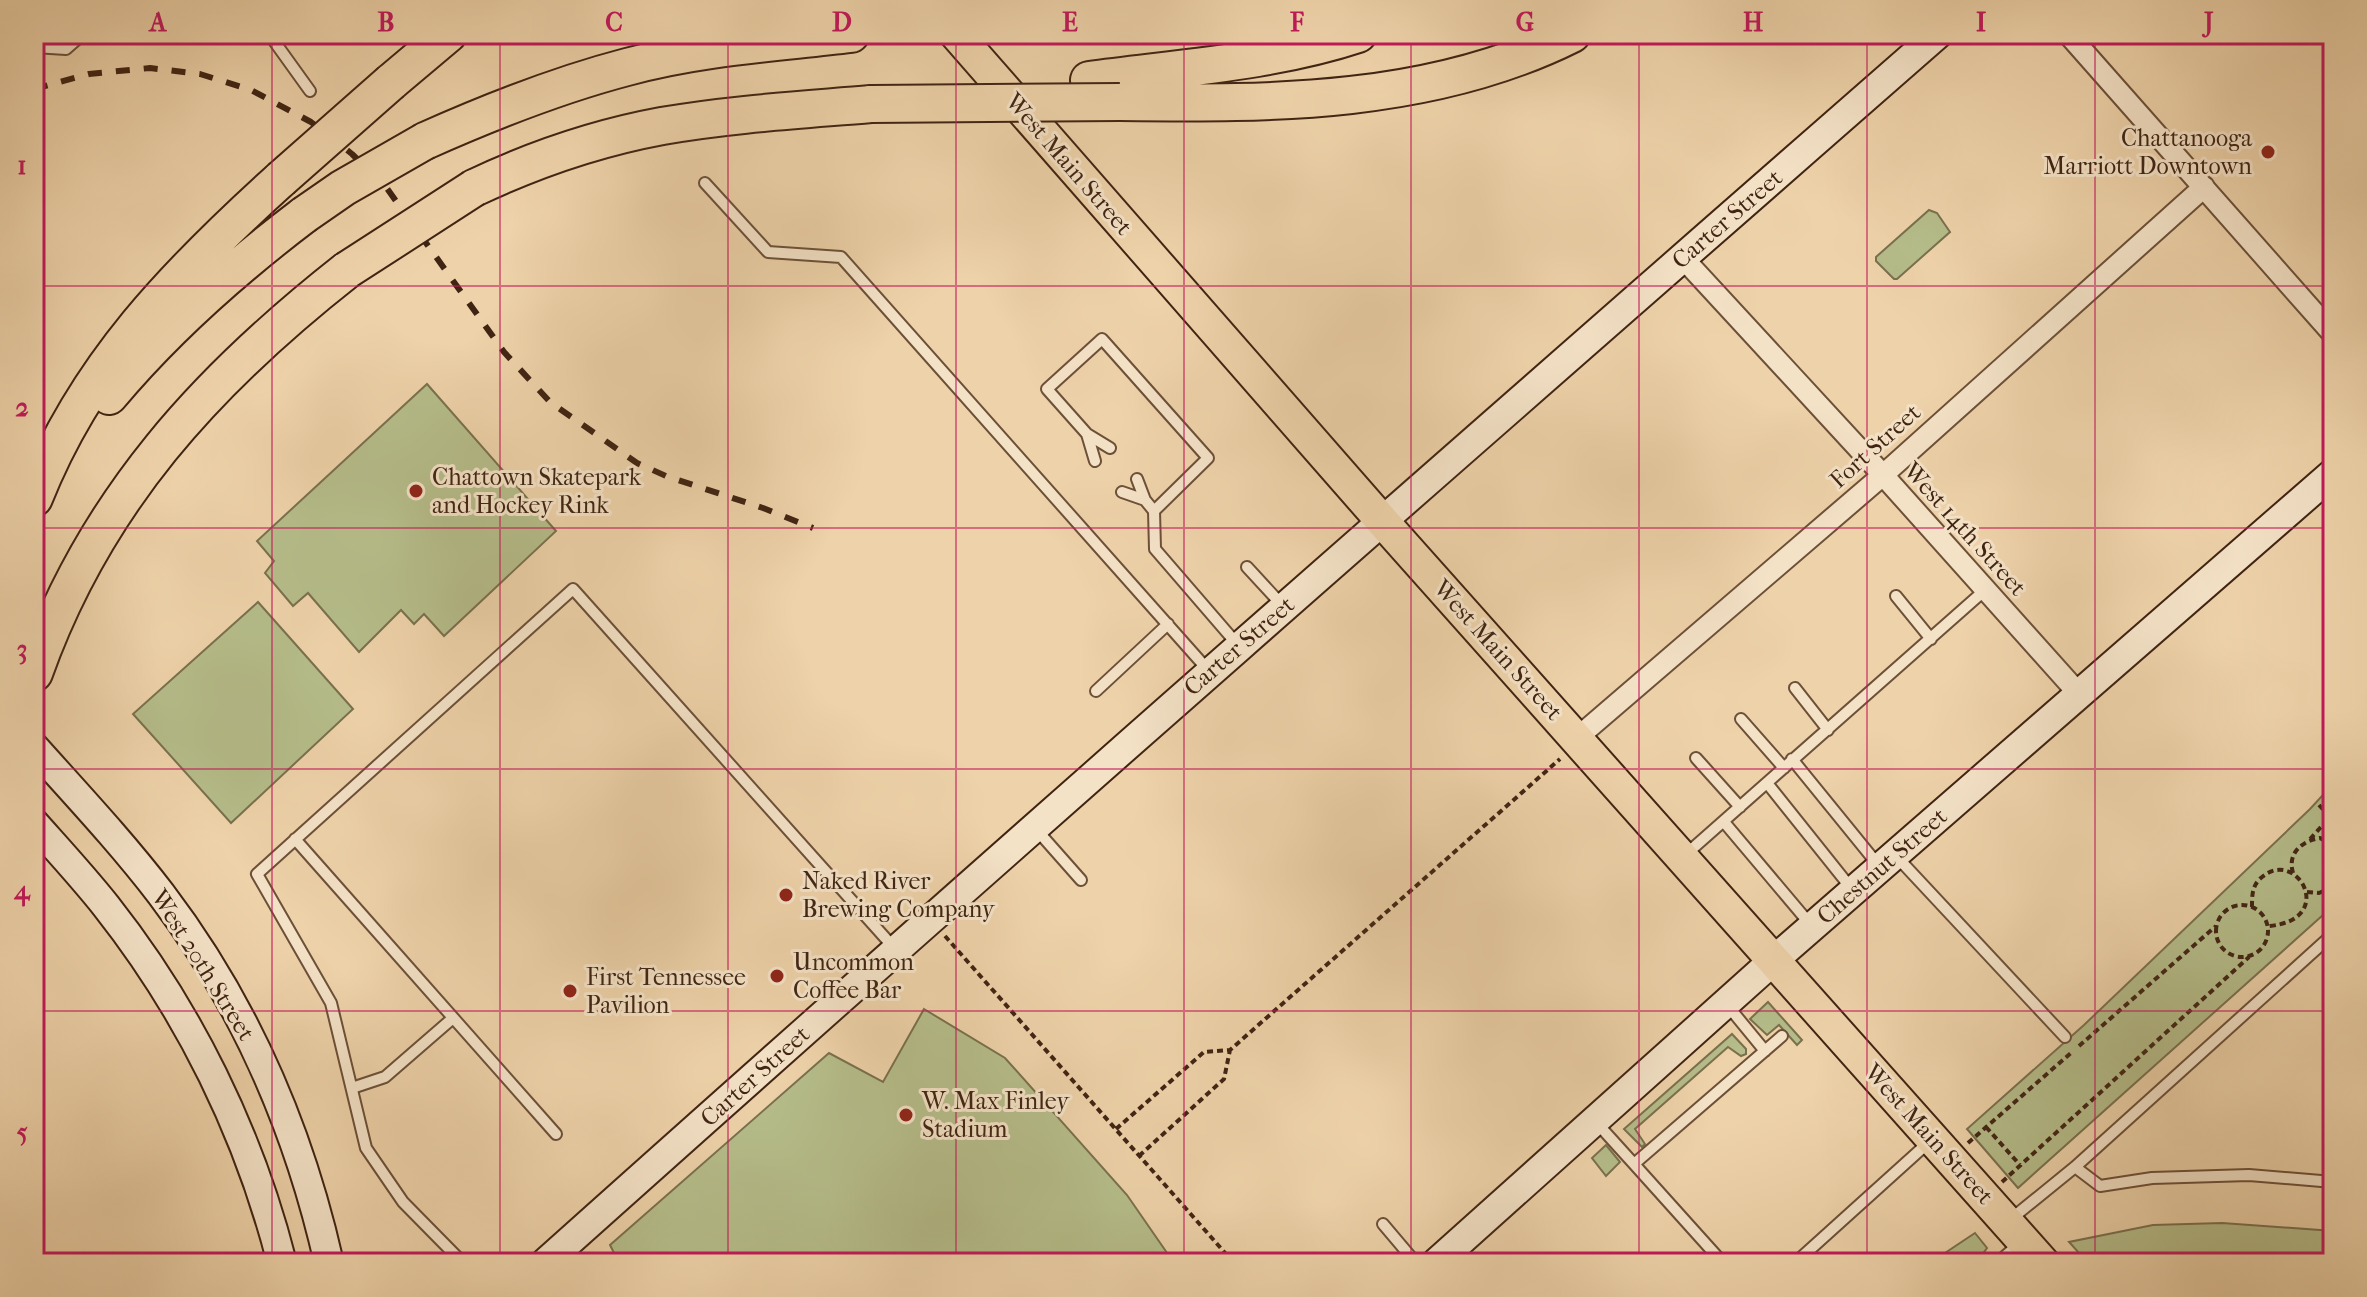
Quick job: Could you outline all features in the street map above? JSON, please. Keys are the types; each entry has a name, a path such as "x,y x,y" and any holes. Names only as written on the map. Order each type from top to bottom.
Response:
{"highway":[{"path":"34,498 70,421 132,329 212,241 448,34"},
{"path":"36,666 86,556 112,511 175,428 247,354 295,311 347,270 474,188 561,153 659,127 1089,80 1281,53 1358,34"},
{"path":"871,104 1277,101 1369,94 1456,78 1537,51 1572,34"},
{"path":"34,508 77,438 159,340 241,265 343,188 425,141 539,95 626,67 716,49 835,36"}],"main road":[{"name":"West Main Street","path":"956,34 1383,522 2025,1241"}],"street":[{"name":"Carter Street","path":"545,1263 1239,645 1938,34"},
{"path":"2068,34 2333,334"},
{"name":"Fort Street","path":"1578,740 1883,475 2204,187"},
{"name":"West 14th Street","path":"1682,257 2079,694"},
{"name":"Chestnut Street","path":"1436,1263 1774,960 2333,473"},
{"name":"West 20th Street","path":"34,747 154,885 220,982 262,1062 288,1123 329,1263"},
{"name":"West 20th Street","path":"34,823 97,895 137,947 193,1037 239,1133 258,1182 282,1263"}],"lane":[{"path":"34,47 66,49 83,34"},
{"path":"269,34 310,91"},
{"path":"705,183 768,252 841,257 1210,671"},
{"path":"1110,448 1087,434 1047,389 1102,339 1208,458 1154,511"},
{"path":"1087,434 1095,461"},
{"path":"1137,479 1145,500 1154,511 1155,549 1239,645"},
{"path":"1122,492 1145,500"},
{"path":"1247,567 1283,607"},
{"path":"463,1263 403,1202 366,1148 331,1003 257,874 573,589 896,950"},
{"path":"1683,858 1985,590"},
{"path":"1896,596 1931,639"},
{"path":"1096,691 1168,624"},
{"path":"1795,688 1828,730"},
{"path":"1741,719 2065,1037"},
{"path":"1696,758 1740,807"},
{"path":"1767,783 1854,891"},
{"path":"1724,822 1812,927"},
{"path":"1034,827 1081,880"},
{"path":"295,839 556,1134"},
{"path":"1997,1263 2025,1241 2075,1167 2333,934"},
{"path":"1726,1004 1765,1051"},
{"path":"352,1088 385,1077 453,1018"},
{"path":"1634,1164 1782,1036"},
{"path":"1595,1121 1723,1263"},
{"path":"1795,1263 1942,1148"},
{"path":"2075,1167 2100,1186 2152,1178 2249,1175 2333,1182"},
{"path":"1383,1224 1416,1263"}],"path":[{"path":"1139,1156 1224,1079 1230,1050 1578,740"},
{"path":"2269,926 2282,925 2305,908 2308,899 2305,886 2290,866 2295,851 2332,815 2319,805"},
{"path":"2309,840 2320,838 2333,846"},
{"path":"2252,907 2256,883 2265,874 2275,870 2293,873"},
{"path":"2307,892 2319,893 2333,887"},
{"path":"1942,1148 1986,1127 2216,926 2229,908 2237,905 2260,911 2269,926 2267,942 2256,954 2249,957 1985,1197"},
{"path":"930,920 1234,1263"},
{"path":"2216,926 2216,935 2224,951 2249,957"},
{"path":"1116,1129 1204,1052 1230,1050"},
{"path":"1986,1127 2020,1165"}],"green space":[{"path":"1929,210 1937,213 1950,232 1894,279 1876,261 1876,257"},
{"name":"Chattown Skatepark and Hockey Rink","path":"427,384 556,531 444,636 424,614 414,624 401,610 359,652 308,593 293,606 265,573 274,561 257,541"},
{"path":"258,602 353,709 231,823 133,714"},
{"path":"2333,784 2333,906 2018,1188 1967,1129 2084,1025"},
{"path":"1768,1002 1802,1040 1797,1045 1779,1025 1767,1035 1750,1019"},
{"name":"W. Max Finley Stadium","path":"924,1009 1005,1058 1127,1195 1174,1263 619,1263 610,1245 829,1053 883,1082"},
{"path":"1732,1034 1746,1049 1746,1054 1741,1056 1728,1047 1635,1129 1645,1144 1642,1147 1624,1129"},
{"path":"1606,1145 1620,1162 1606,1176 1592,1158"},
{"path":"2222,1223 2333,1231 2333,1263 2088,1263 2069,1242 2153,1225"},
{"path":"1975,1233 1987,1248 1976,1263 1930,1263"}],"railway":[{"path":"34,89 89,74 150,68 200,74 251,90 311,122 352,154 386,187 504,352 550,402 637,463 813,528"}],"place":[{"name":"Chattanooga Marriott Downtown","path":"2268,152"},
{"name":"Chattown Skatepark and Hockey Rink","path":"416,491"},
{"name":"Naked River Brewing Company","path":"786,895"},
{"name":"Uncommon Coffee Bar","path":"777,976"},
{"name":"First Tennessee Pavilion","path":"570,991"},
{"name":"W. Max Finley Stadium","path":"906,1115"}]}
